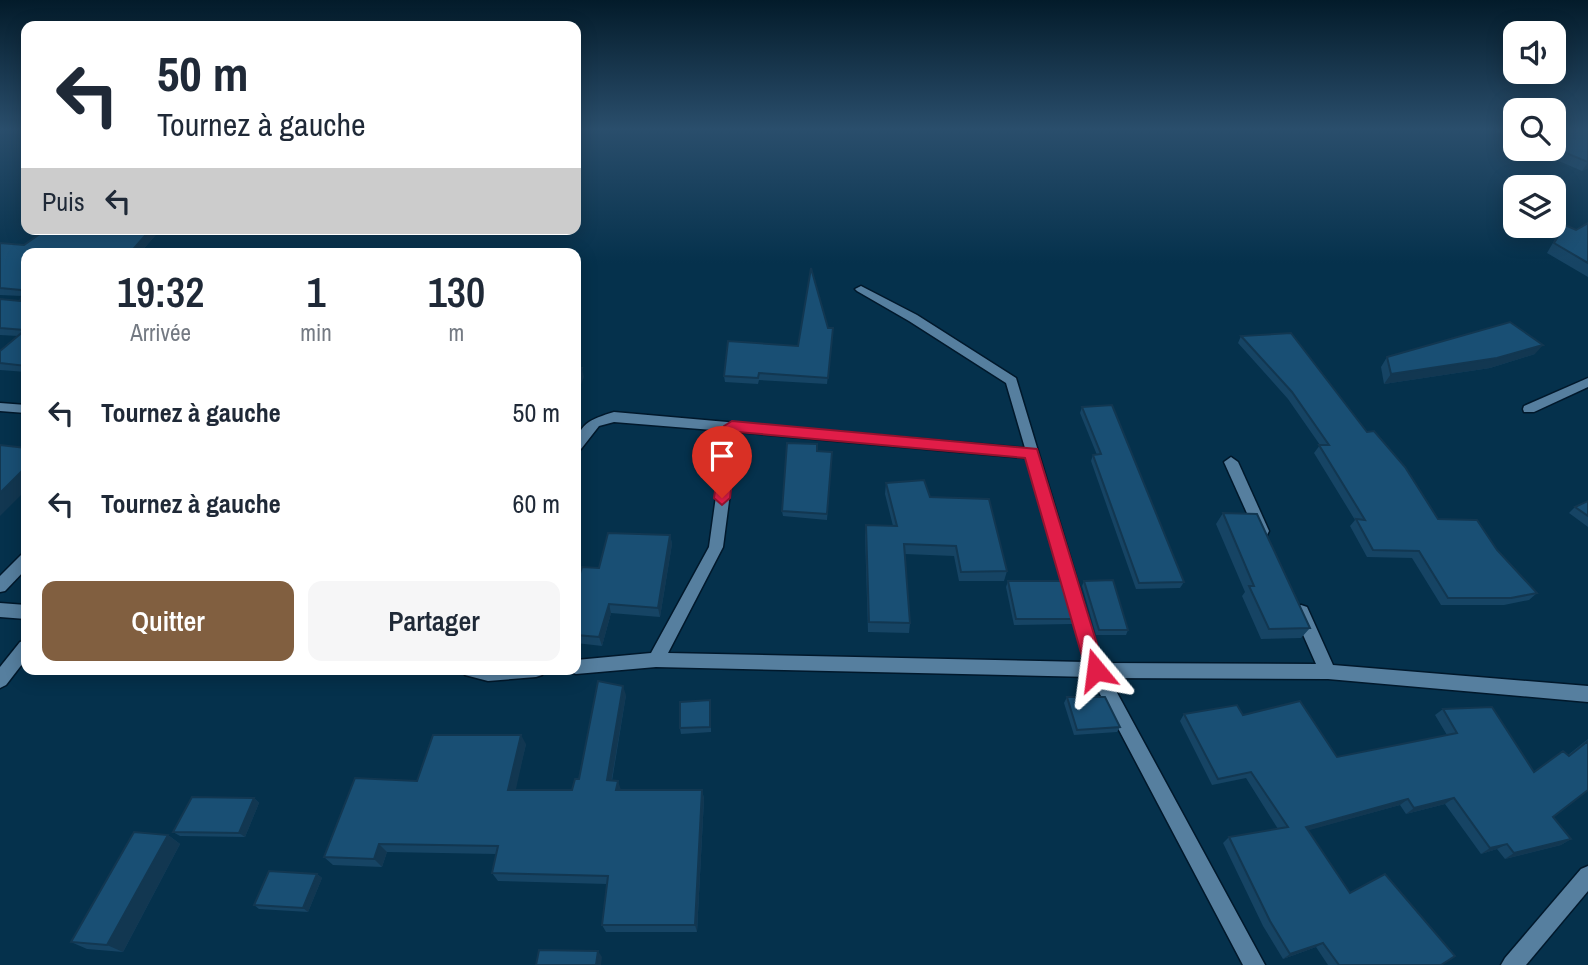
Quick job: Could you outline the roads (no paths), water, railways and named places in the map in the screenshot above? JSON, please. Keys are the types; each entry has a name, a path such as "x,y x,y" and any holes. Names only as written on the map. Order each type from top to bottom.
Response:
{"street":[{"path":"860,289 913,318 1012,381 1096,670 1254,965"},
{"path":"1529,409 1588,382"},
{"path":"0,407 21,409"},
{"path":"581,440 594,423 614,417 1031,453"},
{"path":"656,660 716,547 732,426"},
{"path":"1231,462 1269,546"},
{"path":"0,586 21,564"},
{"path":"1293,596 1328,672"},
{"path":"0,610 21,612"},
{"path":"0,680 21,654"},
{"path":"581,667 656,660 1096,670 1328,672 1588,694"},
{"path":"1512,965 1588,876"}]}
